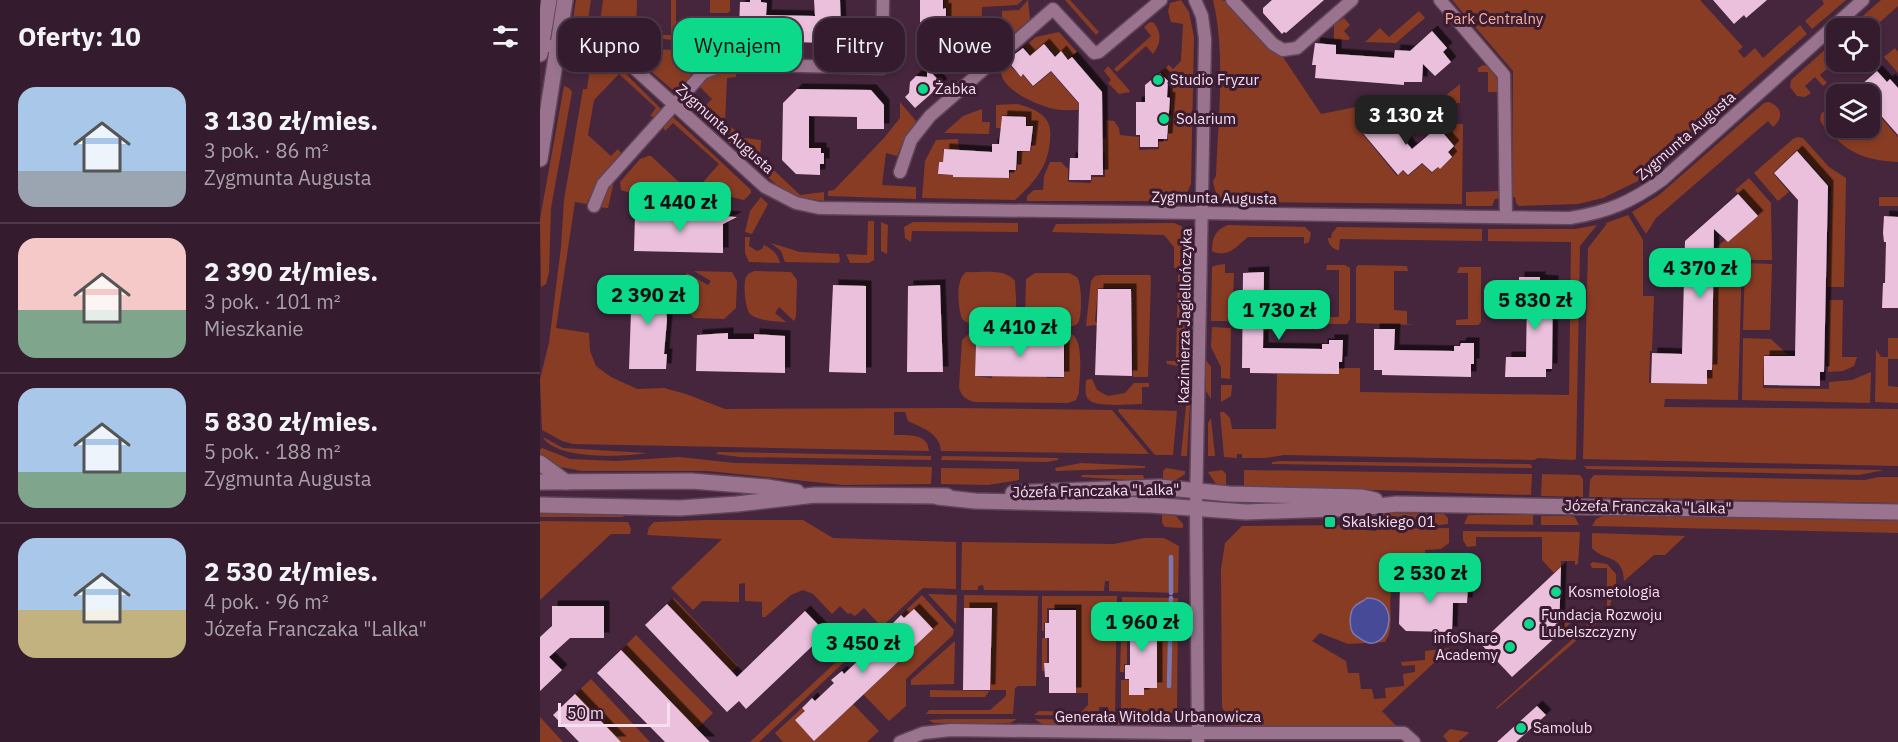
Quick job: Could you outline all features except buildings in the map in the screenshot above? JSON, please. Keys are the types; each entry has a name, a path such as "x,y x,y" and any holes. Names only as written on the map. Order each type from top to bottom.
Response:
{"street":[{"path":"541,49 549,0"},
{"path":"541,152 565,0"},
{"path":"594,206 603,184 703,73 725,64 882,68 884,0"},
{"path":"900,172 911,140 930,116 1053,9 1094,53 1099,52 1161,0"},
{"name":"Kazimierza Jagiellończyka","path":"1195,0 1202,16 1205,39 1196,490 1198,737"},
{"path":"1232,0 1273,44 1283,50 1297,48 1352,0"},
{"path":"1440,0 1504,75 1506,218"},
{"name":"Zygmunta Augusta","path":"541,49 557,47 624,59 765,187 796,203 819,208 900,211 1202,212 1570,218 1615,208 1662,180 1863,0"},
{"path":"540,463 566,482"},
{"name":"Józefa Franczaka \"Lalka\"","path":"540,482 691,481 767,487 815,495"},
{"name":"Józefa Franczaka \"Lalka\"","path":"540,505 680,508 815,495 938,497 1138,488 1196,490 1229,494 1362,497 1397,504"},
{"name":"Józefa Franczaka \"Lalka\"","path":"938,497 975,501 1150,505 1268,511 1360,508 1397,504 1898,512"},
{"name":"Generała Witolda Urbanowicza","path":"900,742 922,733 951,730 1198,737 1404,733 1414,742"}],"green space":[{"path":"576,0 591,0 588,18 574,18"},
{"path":"603,0 637,0 637,18 601,18"},
{"path":"671,0 676,0 673,39 661,37 661,35 671,35"},
{"path":"710,0 730,0 730,11 710,13"},
{"path":"944,0 1023,0 1017,5 982,7 982,18 947,18 947,8 944,8"},
{"path":"1028,0 1030,19 1013,34 1013,18 1002,18 1002,11 1019,10"},
{"path":"1065,0 1070,0 1099,32 1096,35"},
{"path":"1181,0 1189,12 1194,37 1191,184 1185,197 1177,201 1027,201 1027,196 1034,190 1043,190 1044,176 1050,162 1061,162 1068,169 1068,182 1091,183 1092,177 1105,177 1105,153 1102,152 1103,138 1106,138 1106,120 1114,121 1119,128 1120,135 1139,137 1139,150 1159,149 1159,141 1168,141 1171,97 1168,81 1162,71 1169,65 1173,69 1181,61 1183,24 1171,22 1168,11 1170,3"},
{"path":"1213,0 1230,3 1244,24 1269,49 1281,54 1321,114 1371,104 1375,108 1357,124 1397,176 1403,171 1408,176 1422,164 1432,173 1452,158 1449,152 1455,146 1438,127 1427,136 1429,113 1456,113 1456,124 1463,124 1462,204 1228,202 1221,198 1216,192 1213,181 1216,176 1220,65"},
{"name":"Park Centralny","path":"1452,0 1700,0 1743,47 1738,51 1744,58 1755,48 1763,58 1800,25 1807,34 1638,181 1603,198 1578,204 1519,206 1515,197 1512,197 1513,71"},
{"path":"1822,0 1846,0 1812,29 1805,21 1824,4"},
{"path":"1881,0 1898,0 1898,6 1880,22 1880,18 1860,18"},
{"path":"1419,11 1425,18 1396,43 1365,42 1380,28 1389,37"},
{"path":"1344,18 1350,25 1344,31 1350,38 1348,40 1334,39 1334,24"},
{"path":"1150,22 1157,27 1159,35 1156,50 1153,54 1146,46 1117,72 1114,69 1151,36 1144,27"},
{"path":"1059,32 1077,52 1068,59 1061,51 1055,55 1044,43 1031,55 1024,47 1036,37"},
{"path":"1895,48 1898,52 1898,73 1884,57"},
{"path":"1826,49 1826,70 1820,75 1827,83 1823,86 1815,77 1805,86 1811,93 1805,97 1797,96 1790,87 1791,80"},
{"path":"661,50 673,50 673,72 691,72 685,85 674,91 652,72 661,72"},
{"path":"1483,65 1487,66 1497,78 1499,92 1488,92 1488,72 1478,72 1478,68"},
{"path":"1108,66 1130,92 1119,94 1108,83 1111,80 1104,71"},
{"path":"1013,68 1021,77 1023,75 1033,87 1051,72 1079,104 1078,110 1050,108 1029,100 1010,87 1003,79 1001,72 1013,72"},
{"path":"589,72 621,72 626,74 662,110 655,117 650,116 656,108 619,74 594,100 588,135 611,156 618,149 621,153 599,180 586,204 575,202 556,328 589,333 590,351 596,366 611,377 637,389 664,388 725,409 1112,410 1149,454 941,451 934,435 908,421 905,412 894,412 894,435 911,435 921,438 928,445 929,451 573,444 542,430 540,379 549,343 561,247 564,200 583,89 587,89"},
{"path":"718,72 736,72 736,77 727,78 725,122 744,138 761,140 760,157 800,195 824,192 824,201 798,197 777,185 690,108 688,100 693,95 705,106 712,99 700,87 699,81"},
{"path":"1460,84 1460,103 1435,104"},
{"path":"564,86 572,92 551,208 549,272 546,284 541,287 540,219"},
{"path":"900,102 916,121 897,156 886,153 882,185 916,187 916,199 828,196 828,191 834,190 900,118"},
{"path":"1769,102 1779,110 1780,116 1777,124 1773,127 1768,121 1656,218 1646,234 1632,212 1659,195 1764,103"},
{"path":"1018,104 1042,115 1050,127 1047,158 1039,173 1022,194 1015,200 922,198 925,161 936,140 958,139 959,149 943,149 943,162 938,162 939,175 1010,178 1010,171 1017,170 1018,152 1031,151 1034,126 1027,125 1027,116 1002,115 1001,128 996,128 996,105"},
{"path":"982,109 982,122 990,122 989,134 944,133 963,116"},
{"path":"1826,109 1826,129 1820,120 1821,114"},
{"path":"672,116 751,190 744,200 697,189 719,164 673,123 665,131 663,127"},
{"path":"1880,117 1898,137 1898,162 1862,156 1835,138 1880,138"},
{"path":"1798,137 1803,138 1829,167 1846,178 1844,287 1827,287 1831,187 1797,150 1773,173 1789,192 1778,201 1754,173"},
{"path":"651,156 681,184 680,188 627,192 621,190 620,182 640,159"},
{"path":"619,174 614,181 608,208 597,207 607,187"},
{"path":"1749,178 1771,203 1772,260 1742,260 1738,400 1665,399 1664,407 1898,409 1898,466 1583,459 1588,248 1606,223 1628,215 1643,240 1643,296 1654,296 1649,383 1707,384 1707,370 1712,369 1714,259 1709,254 1725,240 1728,242 1758,216 1735,190"},
{"path":"1500,191 1500,198 1495,199 1492,206 1466,206 1466,192"},
{"path":"761,197 768,204 752,234 745,232 750,211"},
{"path":"1879,197 1898,197 1898,206 1879,206"},
{"path":"868,221 874,221 874,260 869,263 850,263 846,254 867,255"},
{"path":"881,222 888,225 887,254 881,251"},
{"path":"913,222 1018,223 1018,232 912,231 911,242 905,238 904,227"},
{"path":"1174,223 1181,226 1189,235 1189,266 1185,269 1174,268 1174,247 1164,235 1052,232 1056,224"},
{"path":"1228,225 1305,227 1311,233 1309,242 1304,244 1304,237 1248,237 1227,252 1212,251 1215,235"},
{"path":"1597,225 1580,246 1576,459 1284,455 1242,458 1242,454 1237,454 1237,458 1224,457 1220,412 1224,412 1230,418 1232,429 1276,429 1277,374 1338,374 1339,368 1360,368 1360,392 1569,395 1571,242 1488,241 1488,229 1575,229"},
{"path":"1337,227 1482,229 1482,241 1340,239 1339,250 1331,246 1328,238 1331,238"},
{"path":"745,237 750,237 749,246 757,251 764,245 770,248 780,263 749,262 745,253"},
{"path":"771,243 800,252 839,254 840,261 838,263 785,262 781,251"},
{"path":"1745,263 1772,264 1770,330 1743,330"},
{"path":"1225,264 1225,273 1234,273 1232,321 1211,321 1212,267"},
{"path":"1327,265 1345,265 1350,268 1350,319 1347,324 1321,324 1321,322 1326,322 1326,317 1339,317 1339,270 1326,270"},
{"path":"1358,265 1407,266 1408,271 1394,271 1394,310 1407,311 1407,324 1414,325 1356,323 1356,268"},
{"path":"1459,267 1481,267 1481,322 1478,325 1456,325 1456,320 1468,319 1468,273 1457,273"},
{"path":"694,271 732,272 737,281 736,308 724,319 694,318 685,309 685,276 687,273 708,285 711,281"},
{"path":"754,271 791,272 797,280 794,321 779,307 775,313 786,322 762,319 750,314 746,302 745,285 746,277"},
{"path":"966,272 1005,274 1015,281 1016,306 1010,322 1005,325 971,325 962,319 959,308 959,287"},
{"path":"1035,273 1069,273 1077,277 1081,305 1077,324 1071,327 1045,326 1033,323 1025,316 1026,279"},
{"path":"1150,275 1148,377 1133,377 1131,288 1098,288 1095,321 1098,325 1086,326 1091,281 1095,276"},
{"path":"1178,275 1185,275 1189,279 1188,346 1178,361 1178,366 1167,364 1166,361 1176,361"},
{"path":"1492,285 1498,285 1498,318 1491,318"},
{"path":"1829,300 1843,300 1842,357 1857,357 1854,366 1843,371 1828,372"},
{"path":"1212,327 1231,328 1230,379 1221,378 1221,367 1211,347"},
{"path":"998,332 998,337 975,338 975,376 1064,378 1065,340 1042,338 1042,333 1071,334 1075,337 1080,352 1079,393 1076,400 1068,403 975,402 964,397 959,387 962,340 970,333"},
{"path":"1743,338 1771,339 1788,355 1764,355 1763,388 1829,389 1829,382 1852,380 1871,372 1870,403 1742,400"},
{"path":"1888,338 1898,338 1898,359 1888,359 1888,386 1898,387 1898,403 1875,402 1876,349 1881,357 1888,357"},
{"path":"1206,360 1211,367 1211,399 1206,391"},
{"path":"1182,378 1189,382 1191,389 1181,407"},
{"path":"1092,379 1097,390 1108,396 1125,393 1134,383 1149,383 1149,387 1142,387 1142,404 1098,404 1088,399 1086,395 1086,380"},
{"path":"1221,385 1232,385 1231,396 1221,402"},
{"path":"1190,403 1187,456 1181,456 1186,406"},
{"path":"1119,409 1177,411 1173,455 1155,455 1118,411"},
{"path":"1211,418 1215,456 1208,456 1208,423"},
{"path":"543,437 563,448 647,453 607,456 575,453 561,450"},
{"path":"542,448 570,459 616,461 679,457 735,463 932,467 931,484 843,485 708,471 582,471 555,466 540,455"},
{"path":"718,452 931,456 931,460 740,457 716,454"},
{"path":"942,456 1058,458 1058,460 1047,462 941,460"},
{"path":"1272,462 1530,464 1532,468 1272,464"},
{"path":"1081,463 1145,466 1145,468 1056,471 1055,468"},
{"path":"1584,466 1884,470 1859,475 1587,469"},
{"path":"941,468 1019,469 1019,480 988,485 941,484"},
{"path":"1166,468 1185,471 1185,474 1176,480 1163,482 1163,471"},
{"path":"1222,470 1226,474 1226,486 1216,484 1208,472"},
{"path":"1244,470 1532,474 1531,495 1244,487"},
{"path":"1542,474 1580,475 1583,479 1583,497 1541,496"},
{"path":"1082,475 1143,475 1145,481 1081,477"},
{"path":"1594,475 1864,480 1898,477 1898,503 1589,497 1590,480"},
{"path":"540,510 620,513 624,517 540,517"},
{"path":"1389,513 1444,514 1448,518 1448,524 1414,527 1386,526 1353,519"},
{"path":"1162,514 1176,516 1183,524 1183,528 1165,527 1162,523"},
{"path":"1468,515 1533,515 1533,525 1464,524"},
{"path":"1605,515 1898,521 1898,533 1592,526 1596,519"},
{"path":"1541,516 1571,516 1575,517 1579,525 1541,525"},
{"path":"803,520 833,538 956,542 956,589 923,588 759,742 750,742 878,623 864,608 855,616 848,614 840,606 832,614 813,594 803,590 791,595 765,617 762,617 762,602 745,601 745,583 739,584 739,602 702,601 693,610 671,588 722,539 647,535 649,527 654,522"},
{"path":"540,521 628,522 631,529 630,534 611,534 540,600"},
{"path":"1348,525 1376,531 1377,529 1449,528 1449,543 1441,549 1425,550 1425,555 1418,555 1419,561 1413,561 1412,573 1401,573 1395,581 1390,599 1389,634 1385,642 1348,644 1320,633 1312,641 1346,661 1348,673 1359,673 1361,689 1372,689 1374,699 1386,698 1385,688 1404,686 1403,674 1415,672 1415,665 1402,666 1401,662 1425,660 1425,651 1450,648 1382,711 1399,729 1225,729 1224,724 1229,721 1222,707 1221,569 1225,543 1242,526"},
{"path":"1463,531 1580,532 1578,564 1575,565 1575,561 1561,561 1561,568 1554,573 1542,560 1542,537 1476,537 1476,546 1467,547 1463,540"},
{"path":"1592,533 1685,536 1665,555 1654,555 1624,581 1623,572 1617,562 1592,548"},
{"path":"1144,538 1164,538 1179,546 1178,593 1109,591 1109,581 1105,581 1104,591 984,590 983,585 978,586 978,590 961,590 962,542 1114,544"},
{"path":"1593,562 1607,564 1616,574 1616,587 1607,614 1497,709 1586,627 1591,614 1607,613 1607,568 1592,568 1590,564"},
{"path":"928,594 957,595 956,624"},
{"path":"922,595 954,630 953,635 906,679 906,706 889,721 863,694 933,629 914,609 904,618 901,615"},
{"path":"964,595 1038,596 1036,686 1015,688 1013,714 926,714 929,710 990,710 1006,696 1006,690 990,690 992,608 964,608"},
{"path":"1042,596 1117,596 1115,716 1108,715 1108,707 1099,707 1099,716 1034,715 1039,711 1081,712 1088,705 1088,693 1076,693 1076,608 1047,608 1047,623 1044,623 1044,631 1042,631"},
{"path":"1122,597 1178,598 1177,708 1168,716 1121,715 1121,680 1129,680 1129,695 1143,695 1144,688 1157,687 1157,610 1128,610 1128,623 1125,624 1124,632 1121,632"},
{"path":"674,598 738,666 732,672 667,604"},
{"path":"1561,614 1580,614 1560,633"},
{"path":"636,635 713,713 697,729 621,650"},
{"path":"1042,638 1047,638 1047,663 1044,663 1044,671 1042,671"},
{"path":"1121,639 1127,639 1127,664 1124,664 1124,672 1120,672"},
{"path":"955,641 954,684 911,685 911,680"},
{"path":"591,679 650,742 621,742 575,694"},
{"path":"930,690 989,691 985,697 930,697"},
{"path":"853,704 879,731 867,742 783,742 775,733 802,708 805,711 795,720 814,740"},
{"path":"540,717 563,742 540,742"},
{"path":"1017,719 1010,723 934,723 928,720"},
{"path":"1035,719 1170,722 1169,725 1042,724"},
{"path":"1450,729 1469,733 1458,742 1448,742 1443,736"}],"shaded area":[{"path":"1367,598 1378,600 1386,607 1389,615 1385,634 1373,643 1364,641 1355,635 1350,623 1353,608"}],"waterway":[{"path":"1171,557 1171,593"},
{"path":"1169,686 1171,598"}],"place":[{"name":"Studio Fryzur","path":"1158,80"},
{"name":"Żabka","path":"923,89"},
{"name":"Solarium","path":"1164,119"},
{"name":"Skalskiego 01","path":"1330,522"},
{"name":"Kosmetologia","path":"1556,592"},
{"name":"Fundacja Rozwoju Lubelszczyzny","path":"1529,624"},
{"name":"infoShare Academy","path":"1510,647"},
{"name":"Samolub","path":"1521,728"}]}
